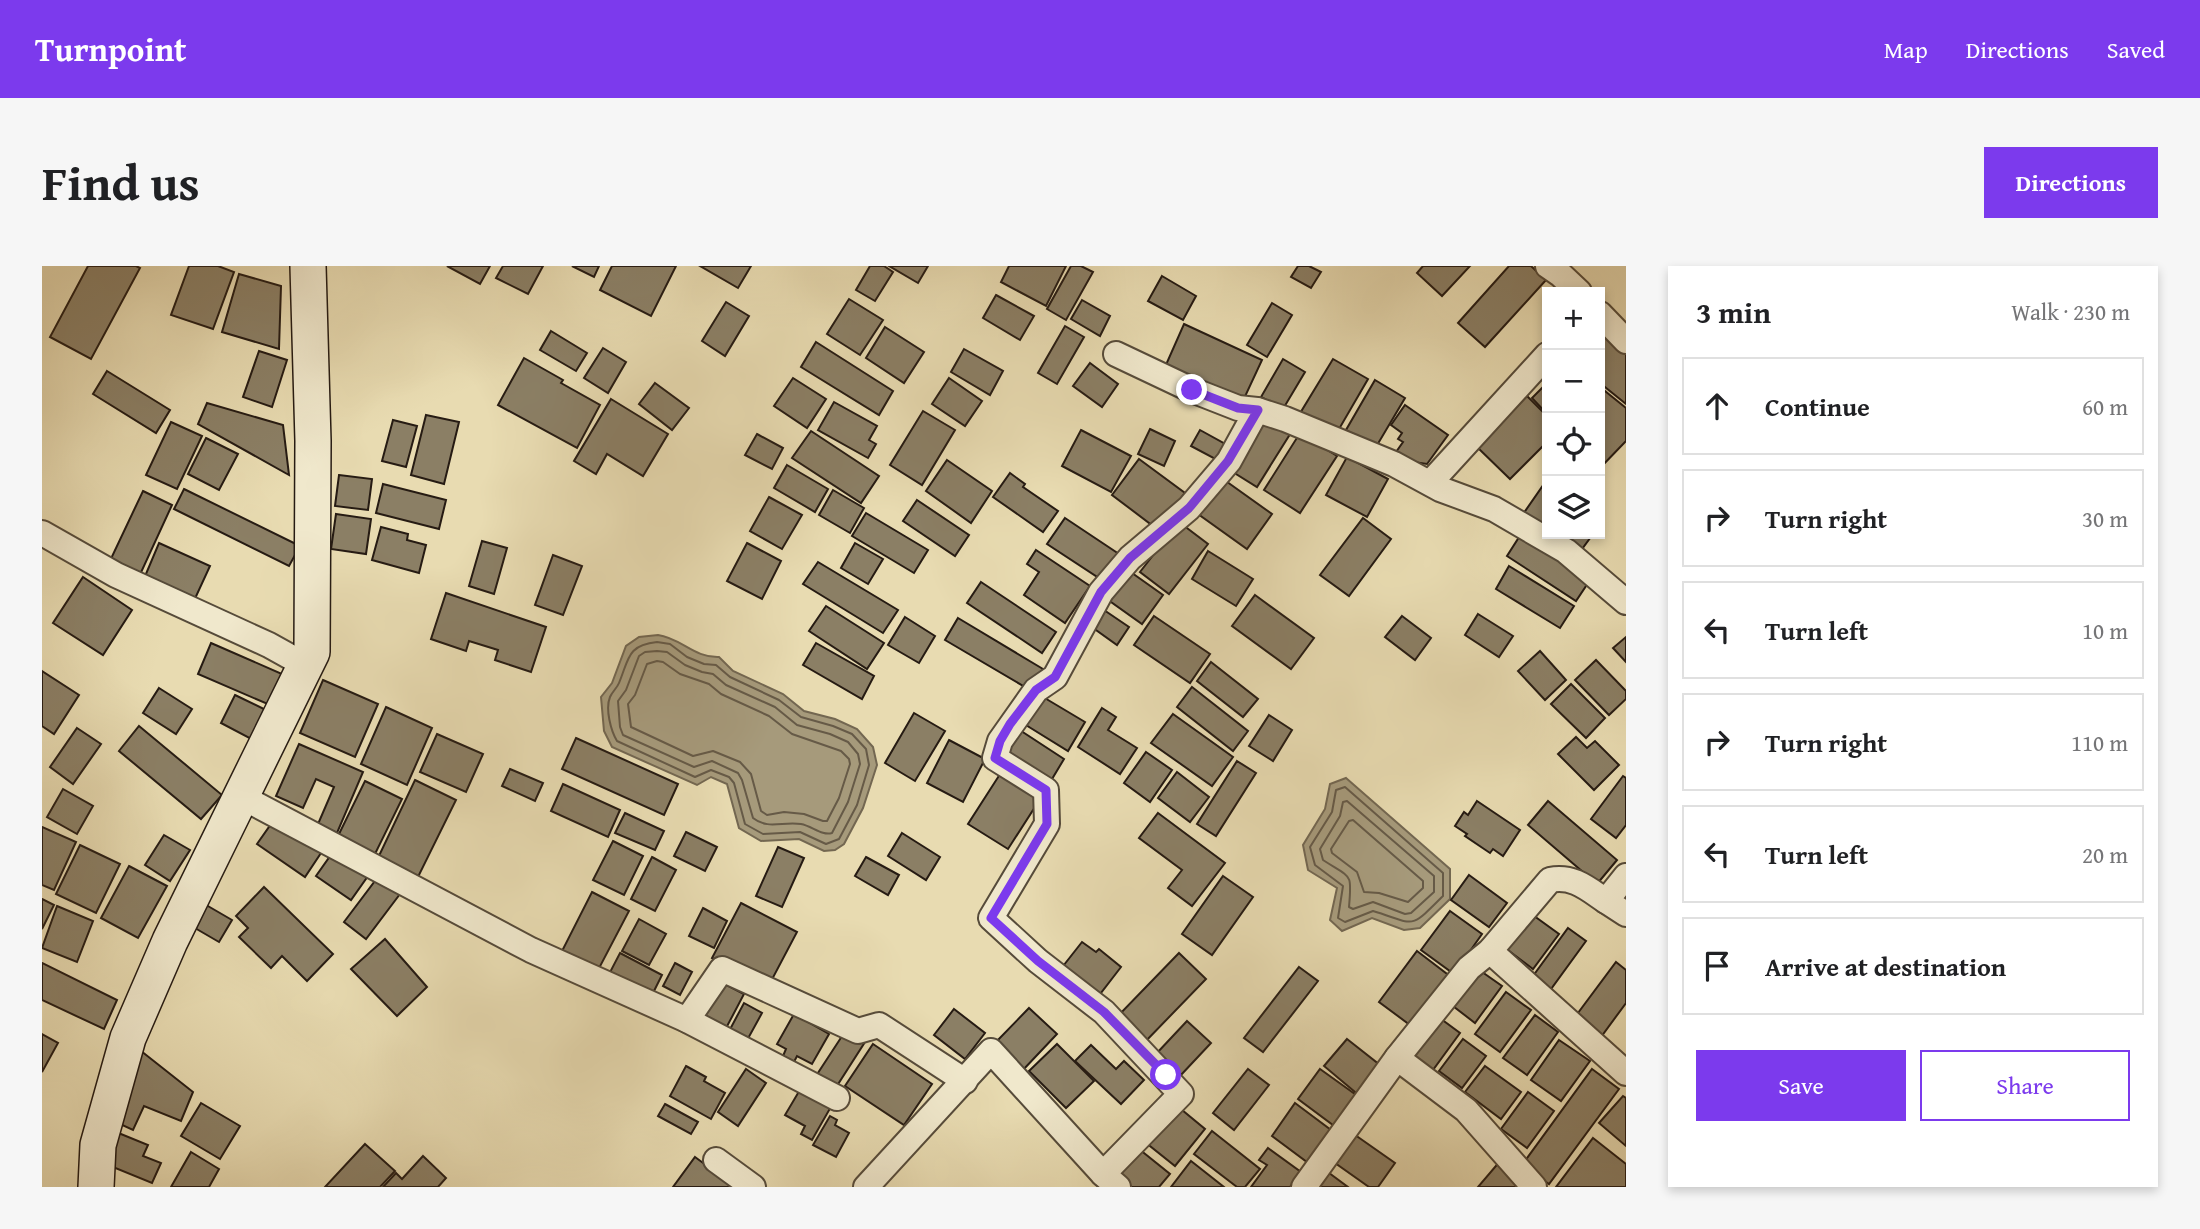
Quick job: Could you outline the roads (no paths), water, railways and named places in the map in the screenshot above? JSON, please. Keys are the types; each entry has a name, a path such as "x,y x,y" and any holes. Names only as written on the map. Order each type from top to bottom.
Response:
{"main road":[{"path":"96,1187 98,1145 128,1038 170,941 312,652 313,441 308,266"}],"street":[{"path":"1548,266 1573,287"},
{"path":"1605,319 1626,341"},
{"path":"1115,354 1192,390 1238,408 1258,410 1394,464 1430,483 1494,509 1566,551 1626,603"},
{"path":"1430,483 1542,360"},
{"path":"866,1187 992,1051 1110,1181 1181,1094 1104,1012 1038,961 991,918 1047,824 1046,790 995,758 1000,741 1010,724 1036,690 1055,677 1101,592 1130,558 1189,508 1228,461 1258,410"},
{"path":"42,533 116,575 305,665"},
{"path":"240,796 531,950 687,1020 837,1098"},
{"path":"1304,1187 1397,1058 1469,968 1490,951 1550,880 1562,877 1572,880 1616,908 1626,876"},
{"path":"1490,951 1626,1073"},
{"path":"687,1020 722,969 859,1031 879,1025 965,1080"},
{"path":"1397,1058 1466,1110 1534,1187"},
{"path":"716,1160 753,1187"}],"water":[{"path":"658,635 702,654 719,657 733,671 783,694 804,711 835,719 857,729 873,747 877,765 863,808 844,844 835,850 824,851 799,839 761,841 739,828 727,784 711,777 697,785 612,747 604,731 601,697 612,683 626,646 639,637"},
{"path":"1346,778 1450,869 1450,899 1420,928 1404,930 1372,918 1342,931 1330,920 1337,888 1308,870 1303,845 1325,809 1330,784"}]}
